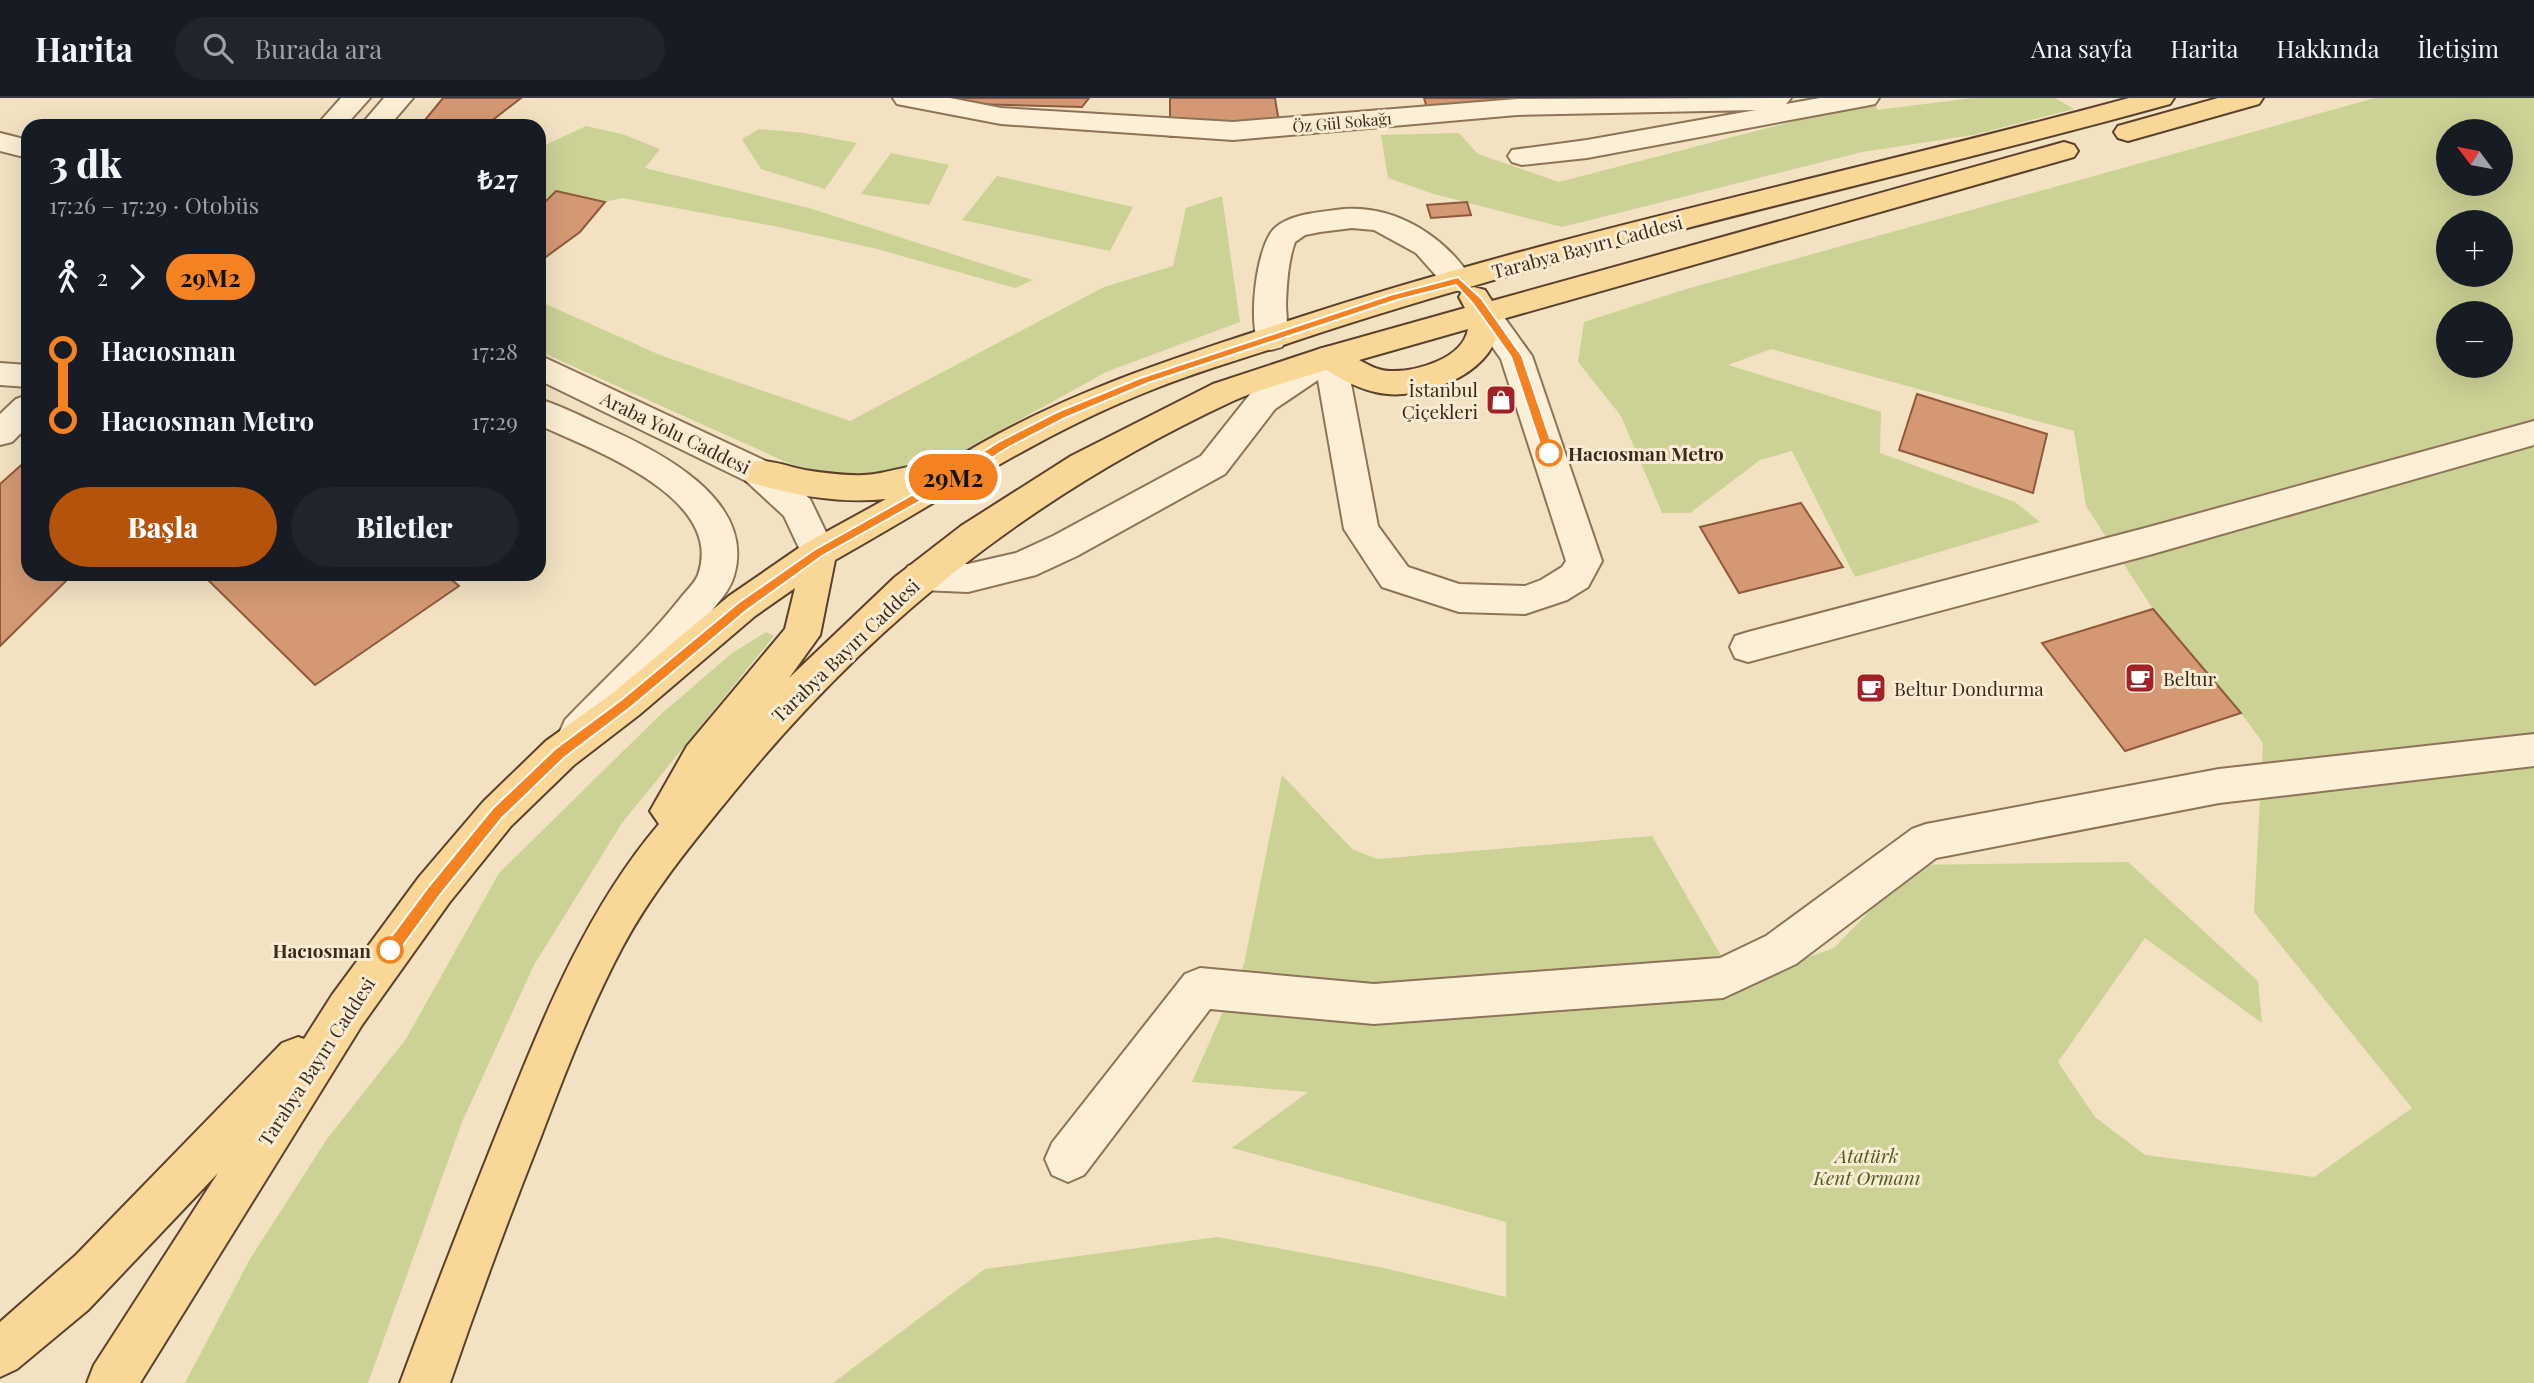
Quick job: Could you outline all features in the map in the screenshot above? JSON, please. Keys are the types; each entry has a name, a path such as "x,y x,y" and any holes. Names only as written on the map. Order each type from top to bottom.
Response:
{"main road":[{"name":"Tarabya Bayırı Caddesi","path":"112,1383 347,1010 434,890 497,814 560,753 626,704 743,606 818,553 927,492 1004,444 1061,415 1144,380 1394,297 1719,210 2160,98"},
{"name":"Tarabya Bayırı Caddesi","path":"468,1263 562,1025 609,931 649,866 765,726 877,614 974,536 1083,465 1224,392 1330,357 2249,98"},
{"path":"1330,357 1375,381 1392,383 1414,380 1461,364 1484,335 1485,314 1458,281"},
{"path":"758,472 835,489 869,490 925,476 1004,444"},
{"path":"649,866 669,813 701,758 802,635 812,595 818,553"},
{"path":"0,1352 27,1333 90,1276 234,1122 347,1010"},
{"path":"425,1383 468,1263"},
{"path":"453,1383 468,1263"}],"street":[{"path":"336,119 356,98"},
{"path":"380,119 398,98"},
{"name":"Öz Gül Sokağı","path":"907,98 1001,116 1233,131 1517,107 1773,101 1777,98"},
{"path":"1521,156 1587,149 1865,98"},
{"path":"1271,339 1269,316 1278,256 1282,239 1294,228 1353,218 1372,220 1430,247 1449,265 1458,281"},
{"path":"921,576 968,578 1023,565 1065,546 1213,465 1263,401 1330,357 1361,528 1395,577 1459,598 1525,600 1554,590 1575,577 1584,561 1516,356 1485,314"},
{"name":"Araba Yolu Caddesi","path":"546,369 758,472 798,508 818,553"},
{"path":"0,374 21,376"},
{"path":"0,433 21,414"},
{"path":"546,414 634,456 690,491 713,519 722,546 716,577 682,624 616,690 560,753"},
{"path":"1748,647 2149,541 2534,433"},
{"path":"1068,1159 1200,988 1374,1004 1723,978 1781,950 1926,842 2219,786 2534,750"}],"green space":[{"path":"1874,98 1877,110 1973,98 2055,98 2074,109 1973,135 1862,152 1562,227 1434,194 1388,178 1381,135 1459,133 1478,154 1559,182"},
{"name":"Atatürk Kent Ormanı","path":"2375,98 2534,98 2534,1383 833,1383 985,1269 1217,1237 1384,1268 1506,1297 1506,1222 1232,1148 1308,1092 1192,1082 1244,964 1282,775 1352,849 1377,859 1652,836 1734,978 1759,975 1834,948 1914,865 2128,862 2258,981 2262,1023 2145,938 2058,1062 2095,1117 2145,1155 2314,1177 2412,1108 2254,912 2263,743 2153,609 2086,506 2074,431 1771,349 1728,365 1881,412 1880,453 2015,502 2040,522 1855,577 1792,451 1760,460 1690,513 1662,513 1621,416 1578,362 1584,322 1683,290"},
{"path":"586,126 622,134 660,149 645,168 809,208 1033,280 1015,288 877,249 774,226 622,198 605,202 557,191 546,201 546,145"},
{"path":"759,129 804,133 857,143 825,189 761,169 742,139"},
{"path":"891,153 949,165 929,205 861,194"},
{"path":"997,176 1133,207 1110,251 962,220"},
{"path":"1222,196 1240,322 1106,372 873,501 546,354 546,304 660,355 850,421 1104,287 1173,266 1186,208"},
{"path":"766,632 774,636 622,823 534,965 462,1122 368,1383 185,1383 250,1259 327,1139 406,1039 499,873 659,716 731,654"}],"building":[{"path":"443,98 521,98 494,119 426,119"},
{"path":"947,98 1089,98 1082,107 975,104"},
{"path":"1170,98 1275,98 1281,135 1170,137"},
{"path":"1424,98 1522,98 1523,99 1427,108"},
{"path":"556,191 605,202 580,232 546,257 546,201"},
{"path":"1467,202 1471,215 1431,218 1427,205"},
{"path":"1917,394 2047,434 2033,493 1899,450"},
{"path":"21,465 21,581 66,581 0,646 0,484"},
{"path":"1801,503 1843,567 1739,593 1700,527"},
{"path":"209,581 453,581 459,586 315,685"},
{"name":"Beltur","path":"2153,609 2241,713 2125,751 2042,643"}],"bus line":[{"name":"29M2","path":"390,950 434,890 497,814 560,753 626,704 743,606 818,553 937,486 1004,444 1061,415 1144,380 1394,297 1458,281 1477,301 1516,356 1549,453"}],"place":[{"name":"İstanbul Çiçekleri","path":"1501,400"},
{"name":"Hacıosman Metro","path":"1549,453"},
{"name":"Beltur","path":"2140,678"},
{"name":"Beltur Dondurma","path":"1871,688"},
{"name":"Hacıosman","path":"390,950"}]}
